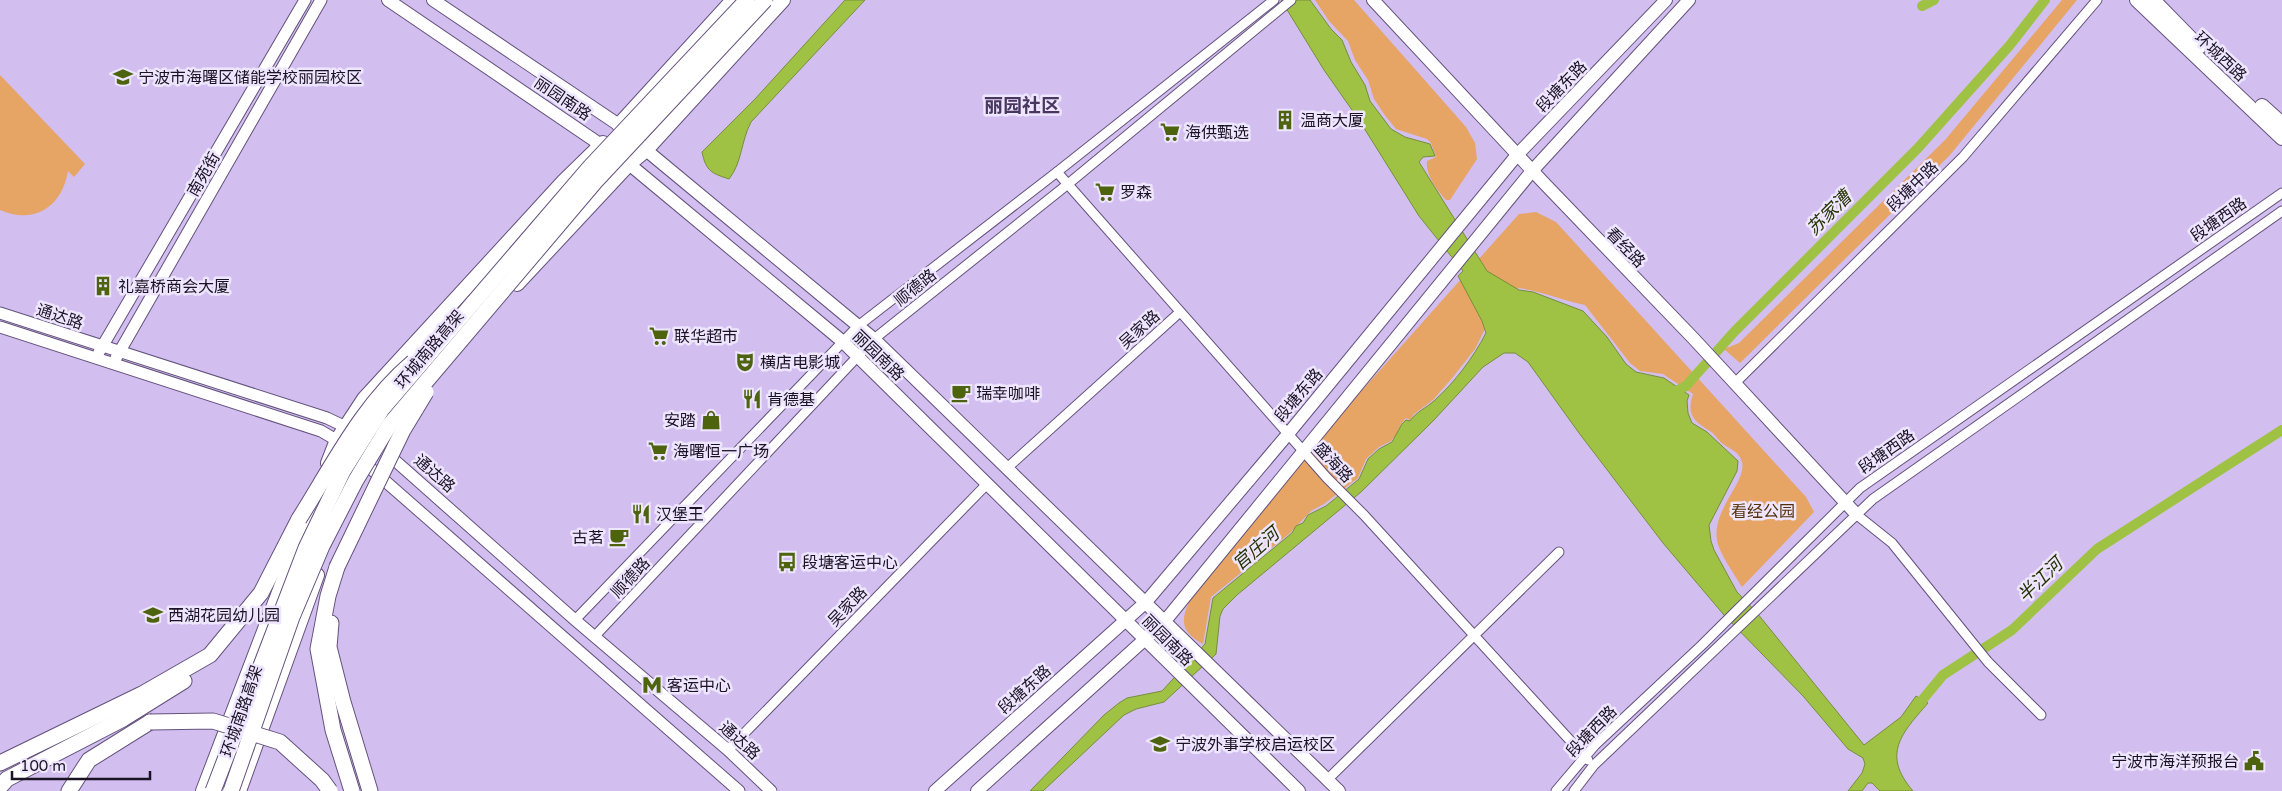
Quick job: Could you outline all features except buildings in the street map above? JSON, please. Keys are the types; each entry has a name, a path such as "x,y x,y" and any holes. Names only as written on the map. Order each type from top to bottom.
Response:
{"highway":[{"name":"环城南路高架","path":"231,791 292,617 322,546 356,480 390,424 447,343 590,167 747,0"},
{"name":"环城南路高架","path":"213,791 306,548 343,471 382,409 447,343 765,0"},
{"path":"352,791 333,730 318,649 328,596 337,567 447,343"},
{"path":"0,787 7,779 123,720 176,686 210,655 261,593 299,519 369,408 396,376 447,343"},
{"path":"337,567 329,647 343,702 370,791"},
{"path":"0,763 142,694 210,655"},
{"path":"69,791 89,760 150,722 213,721 280,742 322,780 330,791"}],"main road":[{"name":"丽园南路","path":"388,0 629,164 842,341 1144,640 1300,791"},
{"name":"丽园南路","path":"434,0 619,125 646,150 874,339 1339,791"},
{"path":"202,791 337,440 364,399 564,181 602,144 733,0"},
{"path":"239,791 325,552 370,468 419,390 629,164 646,150 783,0"},
{"name":"看经路","path":"1373,0 1532,171 1693,338 1857,515"},
{"name":"段塘东路","path":"935,791 1146,602 1288,434 1517,155 1666,0"},
{"path":"977,791 1165,621 1532,171 1690,0"},
{"name":"环城西路","path":"2137,0 2282,138"},
{"name":"环城西路","path":"2153,0 2239,87 2282,124"}],"street":[{"name":"南苑街","path":"95,358 305,0"},
{"name":"南苑街","path":"112,364 321,0"},
{"name":"顺德路","path":"576,620 858,326 1057,172 1273,0"},
{"name":"顺德路","path":"594,637 874,339 1068,184 1291,0"},
{"name":"段塘中路","path":"1735,383 1963,157 2097,0"},
{"name":"盛海路","path":"1057,172 1327,478 1364,515 1594,765"},
{"name":"段塘西路","path":"1556,791 1595,745 1723,624 1860,488 2282,192"},
{"name":"段塘西路","path":"1574,791 1594,765 1873,498 2282,211"},
{"name":"吴家路","path":"1007,468 1180,312"},
{"name":"通达路","path":"0,313 119,353 327,418 346,426 382,449 594,637 728,750 771,791"},
{"name":"通达路","path":"0,327 320,431 337,440 739,791"},
{"name":"吴家路","path":"728,750 987,484"},
{"path":"1857,515 1892,543 1988,662 2041,715"},
{"path":"1327,780 1560,552"}],"green space":[{"path":"1315,0 1354,0 1466,127 1475,143 1477,159 1450,200 1446,200 1439,192 1432,182 1428,171 1427,161 1436,157 1431,143 1427,139 1396,129 1374,99 1368,80 1355,60 1348,41 1329,21"},
{"path":"2062,0 2077,0 1950,155 1740,363 1724,349 1739,343 1945,140"},
{"path":"0,75 85,164 74,177 68,171 60,194 53,203 35,214 12,214 0,210"},
{"name":"看经公园","path":"1536,212 1556,222 1806,497 1814,512 1742,587 1721,551 1717,540 1717,529 1724,507 1740,478 1742,470 1741,458 1693,417 1690,407 1693,394 1663,374 1640,371 1630,363 1585,305 1518,288 1485,329 1475,349 1453,377 1433,400 1414,414 1410,420 1406,418 1391,441 1379,447 1366,459 1358,478 1324,504 1311,511 1290,533 1211,597 1203,644 1196,640 1190,635 1184,625 1185,614 1190,600 1316,442 1519,214"}],"shaded area":[{"path":"845,0 865,0 751,122 737,166 729,179 710,170 705,163 702,152 755,99"},
{"path":"1281,0 1310,0 1331,29 1342,40 1351,62 1365,85 1370,101 1391,129 1405,137 1430,144 1435,156 1423,157 1419,162 1487,271 1519,290 1533,292 1583,311 1607,337 1626,364 1636,372 1664,378 1689,395 1687,401 1688,413 1692,423 1707,432 1738,461 1737,471 1709,525 1714,550 1737,592 1757,613 1864,745 1901,717 1916,696 1928,703 1903,734 1897,755 1898,766 1903,778 1913,791 1880,791 1872,783 1868,783 1862,791 1848,791 1862,773 1865,764 1863,758 1848,749 1803,696 1724,615 1663,543 1579,433 1528,362 1515,353 1504,353 1483,367 1433,421 1361,492 1237,595 1223,609 1220,616 1216,654 1164,702 1136,709 1124,715 1043,791 1030,791 1104,715 1119,703 1127,698 1162,691 1205,644 1213,598 1292,533 1296,526 1303,523 1308,515 1326,506 1359,479 1368,459 1379,449 1392,442 1406,420 1410,421 1434,401 1456,378 1486,333 1482,321 1458,276 1463,271 1419,216"}],"waterway":[{"name":"苏家漕","path":"1922,6 1934,0"},
{"name":"苏家漕","path":"1669,395 1686,386 1734,332 1918,148 2010,45 2045,0"},
{"name":"半江河","path":"1914,710 1943,675 2012,630 2097,549 2282,430"}],"place":[{"name":"宁波市海曙区储能学校丽园校区","path":"123,77"},
{"name":"温商大厦","path":"1285,120"},
{"name":"海供甄选","path":"1170,132"},
{"name":"罗森","path":"1105,192"},
{"name":"礼嘉桥商会大厦","path":"103,286"},
{"name":"联华超市","path":"659,336"},
{"name":"横店电影城","path":"745,362"},
{"name":"瑞幸咖啡","path":"961,393"},
{"name":"肯德基","path":"752,399"},
{"name":"安踏","path":"711,420"},
{"name":"海曙恒一广场","path":"658,451"},
{"name":"汉堡王","path":"641,514"},
{"name":"古茗","path":"619,537"},
{"name":"段塘客运中心","path":"787,562"},
{"name":"西湖花园幼儿园","path":"153,615"},
{"name":"客运中心","path":"652,685"},
{"name":"宁波外事学校启运校区","path":"1160,744"},
{"name":"宁波市海洋预报台","path":"2254,761"}],"district":[{"name":"丽园社区","path":"1022,105"}],"water label":[{"name":"官庄河","path":"1256,549"}]}
